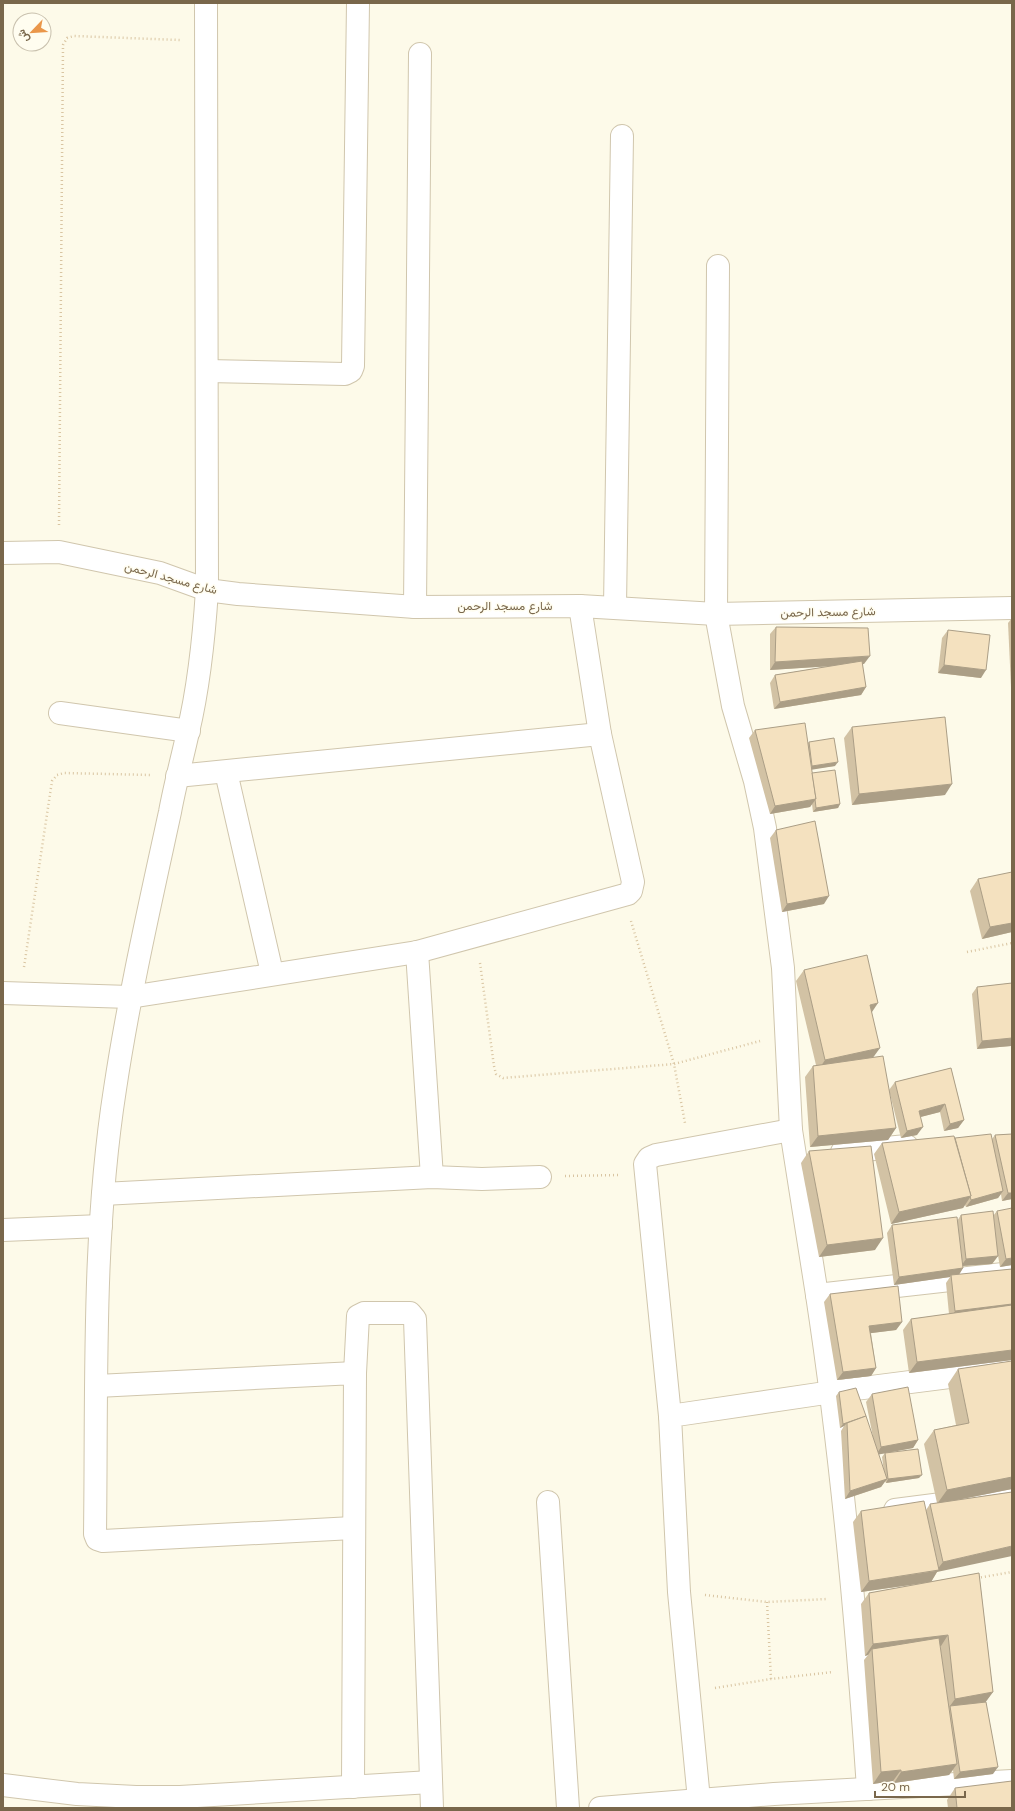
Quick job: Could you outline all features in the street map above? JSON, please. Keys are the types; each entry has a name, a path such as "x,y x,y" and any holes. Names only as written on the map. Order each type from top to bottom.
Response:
{"street":[{"path":"206,3 207,590 200,665 189,731 177,776 130,996 108,1139 102,1194 95,1534 100,1541 353,1528"},
{"path":"207,371 345,374 351,371 353,366 358,3"},
{"path":"415,607 420,54"},
{"path":"615,607 622,136"},
{"path":"718,266 716,614 733,706 755,781 764,828 782,961 788,1033 791,1130 832,1392 862,1515 854,1598 868,1789"},
{"name":"شارع مسجد الرحمن","path":"3,553 59,552 160,573 207,590 238,594 415,607 580,606 716,614 1012,608"},
{"path":"11,993 130,996 272,973 417,952 624,896 631,891 633,882 600,734 580,606"},
{"path":"60,713 189,731"},
{"path":"177,776 600,734"},
{"path":"226,772 272,973"},
{"path":"417,952 432,1177"},
{"path":"699,1800 679,1592 670,1416 645,1164 649,1158 656,1155 791,1130"},
{"path":"795,1157 927,1144"},
{"path":"102,1194 432,1177 482,1180 540,1177"},
{"path":"3,1230 101,1226"},
{"path":"817,1295 1012,1273"},
{"path":"352,1787 353,1528 355,1373 358,1316 364,1313 410,1313 415,1319 432,1808"},
{"path":"670,1416 832,1392 1012,1368"},
{"path":"97,1386 355,1373"},
{"path":"862,1515 1012,1495"},
{"path":"548,1502 568,1808"},
{"path":"600,1808 699,1800 1012,1781"},
{"path":"3,1785 77,1794 136,1797 180,1803 352,1787 431,1782"}],"path":[{"path":"59,552 63,44 67,38 74,36 206,41"},
{"path":"11,993 52,781 57,775 64,772 177,776"},
{"path":"624,896 674,1064 689,1149"},
{"path":"476,937 494,1066 496,1074 503,1078 674,1064 788,1033"},
{"path":"967,952 1012,943"},
{"path":"540,1177 645,1174"},
{"path":"973,1578 1012,1572"},
{"path":"679,1592 767,1602 854,1598"},
{"path":"767,1602 771,1678"},
{"path":"689,1693 771,1678 860,1669"}],"building":[{"path":"776,627 868,628 870,656 775,662"},
{"path":"948,630 990,635 986,670 944,665"},
{"path":"862,661 866,687 780,702 775,675"},
{"path":"945,717 952,784 859,794 852,727"},
{"path":"805,723 816,799 775,806 755,730"},
{"path":"834,738 838,762 812,766 809,742"},
{"path":"835,770 840,804 816,808 812,773"},
{"path":"815,821 829,896 787,904 776,830"},
{"path":"1012,872 1012,923 990,927 978,879"},
{"path":"867,955 878,1003 870,1005 880,1048 825,1060 804,970"},
{"path":"1012,983 1012,1038 982,1041 977,987"},
{"path":"883,1056 896,1128 818,1136 813,1066"},
{"path":"951,1068 964,1120 950,1124 945,1104 919,1111 923,1127 907,1131 895,1082"},
{"path":"991,1134 1003,1191 971,1200 955,1138"},
{"path":"1012,1134 1012,1193 1008,1193 995,1135"},
{"path":"954,1136 971,1196 899,1212 882,1143"},
{"path":"871,1146 883,1238 827,1245 809,1151"},
{"path":"1012,1208 1012,1258 1006,1259 997,1211"},
{"path":"993,1211 998,1256 966,1259 961,1215"},
{"path":"957,1217 963,1268 899,1277 892,1225"},
{"path":"1012,1269 1012,1304 955,1311 951,1275"},
{"path":"898,1286 902,1322 869,1326 876,1368 843,1372 830,1294"},
{"path":"1012,1305 1012,1350 917,1362 911,1319"},
{"path":"1012,1361 1012,1477 947,1490 934,1430 969,1423 958,1369"},
{"path":"908,1387 918,1440 881,1447 872,1394"},
{"path":"856,1388 866,1416 843,1424 839,1392"},
{"path":"866,1416 887,1479 850,1491 847,1423"},
{"path":"918,1449 922,1475 888,1479 885,1453"},
{"path":"1012,1492 1012,1546 943,1562 930,1504"},
{"path":"924,1501 939,1570 869,1581 861,1511"},
{"path":"979,1573 993,1692 955,1699 948,1635 873,1644 869,1593"},
{"path":"939,1638 957,1764 901,1772 901,1770 881,1772 872,1649"},
{"path":"986,1702 998,1767 960,1772 950,1706"},
{"path":"1012,1781 1012,1808 957,1808 955,1788"}]}
